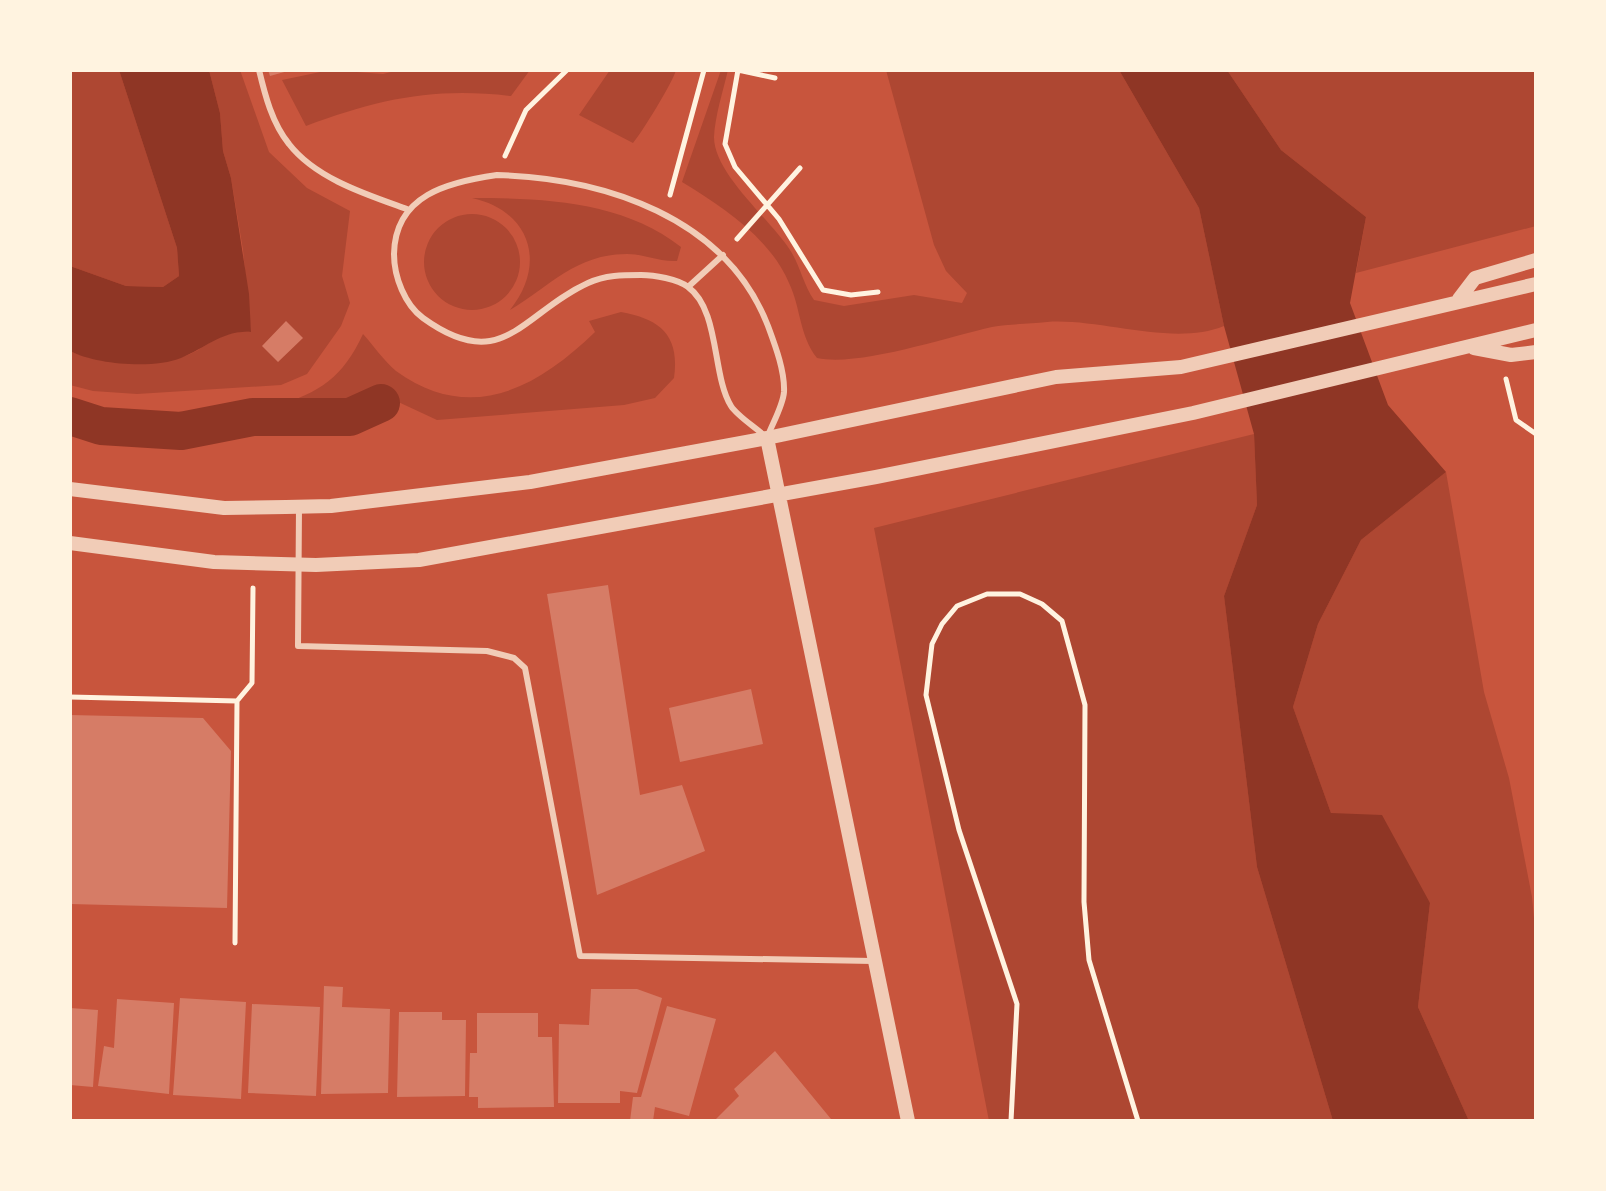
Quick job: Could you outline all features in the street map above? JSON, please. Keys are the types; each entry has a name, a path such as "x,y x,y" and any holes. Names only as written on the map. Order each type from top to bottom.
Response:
{"street":[{"path":"1459,299 1475,278 1536,260"},
{"path":"70,489 224,508 299,507 331,506 530,482 767,438 1056,377 1181,367 1459,299 1536,284"},
{"path":"70,543 214,562 299,565 419,560 1193,413 1536,330"},
{"path":"1466,347 1511,355 1536,352"},
{"path":"767,438 908,1121"}],"lane":[{"path":"259,70 269,108 289,145 320,171 363,193 407,209"},
{"path":"497,175 547,177 601,188 698,233 723,255 757,298 774,344 784,392 767,438 731,406 702,306 688,287 651,275 616,275 587,283 509,335 487,342 459,340 415,313 399,284 394,256 397,231 407,209 453,181 497,175"},
{"path":"688,287 723,255"},
{"path":"299,507 298,646 487,651 514,658 525,668 580,956 875,961"}],"path":[{"path":"664,215 704,70"},
{"path":"775,78 738,70 725,144 735,167 797,243 823,290 851,295 878,292"},
{"path":"497,175 526,110 569,71"},
{"path":"723,255 800,168"},
{"path":"1511,355 1505,383 1516,420 1536,434"},
{"path":"235,943 237,701 252,683 254,563"},
{"path":"1011,1121 1017,1004 959,830 926,695 932,644 957,606 987,594 1020,594 1042,604 1062,621 1085,705 1084,902 1089,960 1138,1121"},
{"path":"70,697 237,701"}],"shaded area":[{"path":"70,70 119,70 177,248 179,276 163,287 126,286 70,266"},
{"path":"119,70 209,70 220,113 223,151 231,178 249,294 251,332 232,334 181,358 156,364 95,360 70,351 70,266 126,286 163,287 179,276 177,248"},
{"path":"209,70 240,70 269,152 307,188 350,211 342,276 350,303 341,326 307,374 281,385 137,394 93,391 70,385 70,351 125,362 171,360 191,354 220,337 251,332 243,250 231,178 223,151 220,113"},
{"path":"330,70 383,74 399,70 530,70 511,96 431,94 382,102 306,126 282,80"},
{"path":"610,70 676,70 633,143 579,115"},
{"path":"721,70 728,70 714,137 723,166 790,250 814,300 844,306 914,295 962,303 967,293 946,271 934,245 886,70 1119,70 1199,208 1224,326 1182,334 1047,322 992,327 879,355 835,360 817,358 803,331 789,283 770,252 729,213 682,182"},
{"path":"1119,70 1227,70 1281,150 1366,217 1350,303 1388,405 1446,472 1361,540 1318,624 1293,707 1331,813 1382,815 1430,903 1418,1007 1469,1121 1333,1121 1257,867 1224,596 1257,505 1254,434 1224,326 1199,208"},
{"path":"1227,70 1536,70 1536,226 1356,273 1366,217 1281,150"},
{"path":"472,198 554,201 608,211 634,220 681,247 677,261 627,254 593,259 564,273 510,310 528,275 530,258 527,242 520,227 508,215"},
{"path":"472,214 490,218 506,228 516,244 520,262 516,280 506,296 490,306 472,310 454,306 438,296 428,280 424,262 428,244 438,228 454,218"},
{"path":"621,312 647,319 670,340 674,351 674,378 655,398 624,405 437,420 379,393 332,408 275,406 305,395 328,381 347,362 363,334 396,371 424,387 451,396 477,397 502,393 526,383 573,352 595,332 589,321"},
{"path":"1254,434 1257,505 1224,596 1257,867 1333,1121 989,1121 874,528"},
{"path":"1446,472 1484,692 1509,778 1532,897 1536,940 1536,1121 1469,1121 1418,1007 1430,903 1331,813 1293,707 1318,624 1361,540"}],"building":[{"path":"268,70 288,70 288,71 270,76"},
{"path":"286,321 303,338 278,362 262,346"},
{"path":"608,585 640,795 682,785 705,851 597,895 547,594"},
{"path":"751,689 763,744 680,762 669,708"},
{"path":"70,715 203,718 231,751 227,908 70,904"},
{"path":"324,986 343,987 342,1007 390,1009 388,1093 321,1094"},
{"path":"591,989 637,989 662,998 637,1093 620,1091 620,1103 558,1103 559,1024 589,1025"},
{"path":"180,998 246,1002 241,1099 173,1095"},
{"path":"117,999 174,1003 169,1094 98,1086 104,1046 114,1048"},
{"path":"252,1004 320,1007 316,1096 248,1093"},
{"path":"667,1006 716,1019 689,1116 655,1107 653,1121 630,1121 633,1097 641,1097"},
{"path":"70,1008 98,1010 93,1087 70,1085"},
{"path":"399,1012 442,1012 442,1020 466,1020 465,1096 397,1097"},
{"path":"477,1013 538,1013 538,1037 552,1037 554,1107 478,1108 478,1097 469,1097 470,1053 477,1053"},
{"path":"775,1051 831,1119 714,1121 739,1096 734,1089"}],"waterway":[{"path":"70,416 101,426 181,431 253,417 350,417 381,403"}]}
